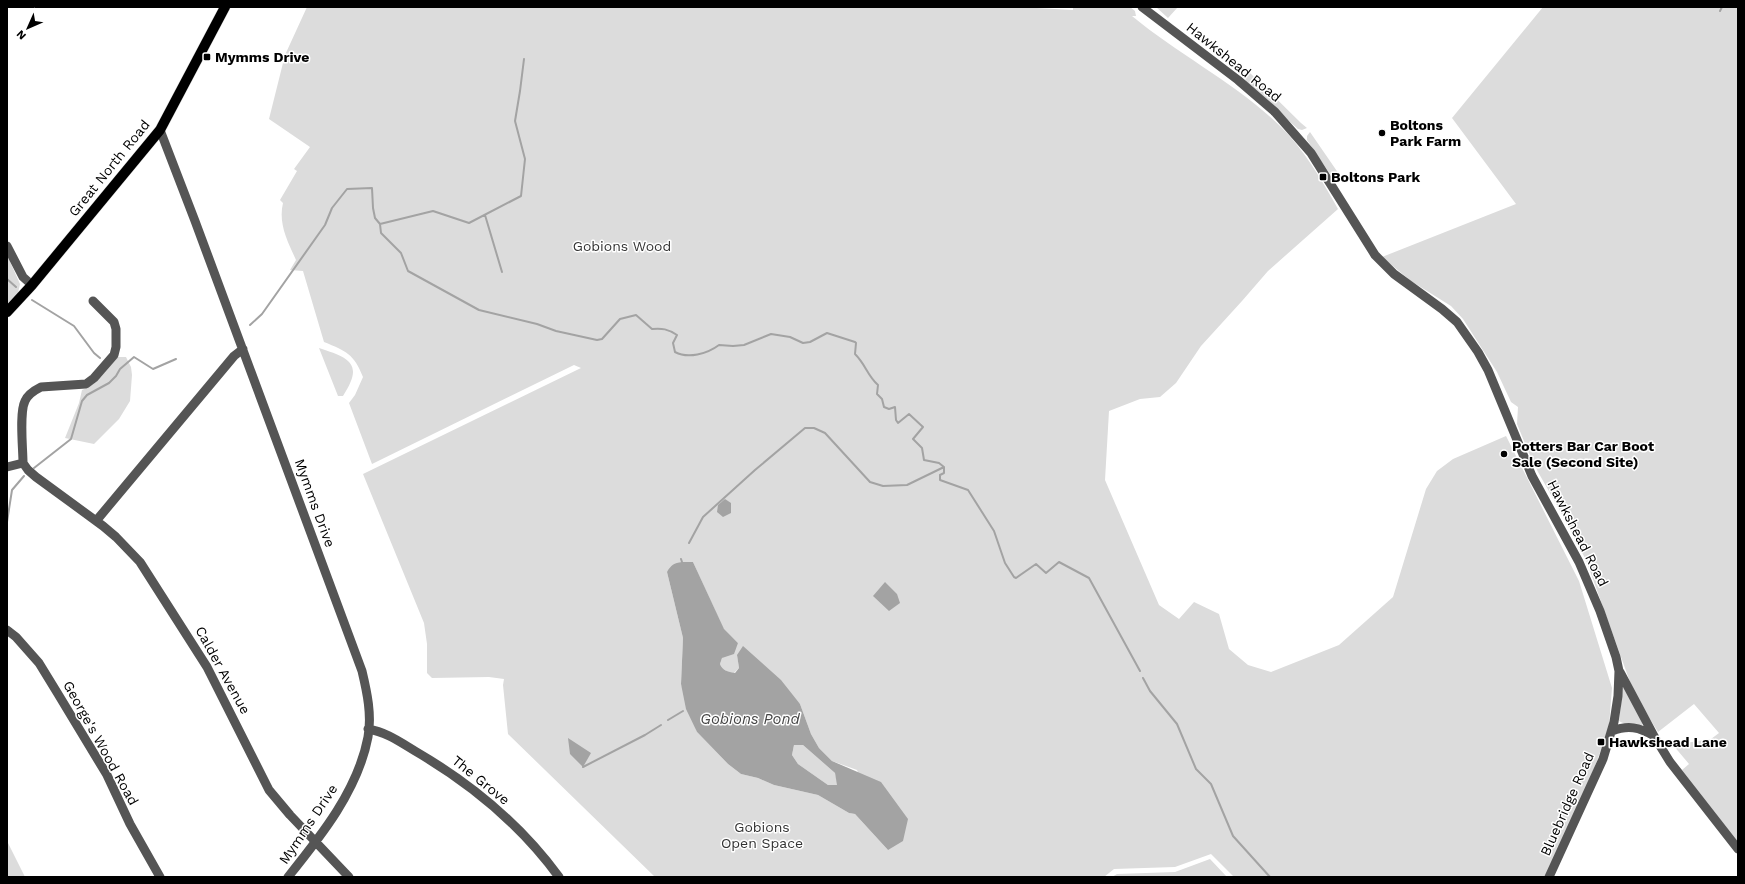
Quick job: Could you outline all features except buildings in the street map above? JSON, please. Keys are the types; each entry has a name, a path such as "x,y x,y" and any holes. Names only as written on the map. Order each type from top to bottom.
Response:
{"main road":[{"name":"Great North Road","path":"7,312 32,285 160,130 225,7"}],"street":[{"name":"Hawkshead Road","path":"1142,7 1238,80 1275,112 1311,153 1376,255 1406,283 1450,315 1468,337 1490,375 1532,476 1579,562 1600,611 1619,671"},
{"name":"Mymms Drive","path":"160,130 362,671 368,704 368,729 362,758 352,783 340,806 288,877"},
{"path":"7,246 23,277 32,285"},
{"path":"7,467 23,463 22,408 27,397 35,390 42,387 86,384 94,378 114,356 116,347 116,329 114,322 93,301"},
{"path":"96,521 234,356 243,349"},
{"name":"Calder Avenue","path":"23,463 36,477 116,537 140,562 207,666 231,711 269,790 349,877"},
{"name":"George's Wood Road","path":"7,630 16,637 39,663 107,775 130,824 160,877"},
{"name":"Bluebridge Road","path":"1549,877 1603,759 1612,731 1617,708 1619,671"},
{"path":"1619,671 1654,736 1670,762 1738,849"},
{"path":"1612,731 1627,726 1654,736"},
{"name":"The Grove","path":"368,729 387,734 459,778 515,826 538,850 559,877"}],"green space":[{"path":"307,7 1018,7 1073,10 1073,7 1130,7 1135,11 1136,16 1132,16 1168,43 1244,95 1279,125 1304,154 1338,209 1268,271 1201,346 1176,383 1160,397 1140,399 1109,411 1105,480 1159,605 1179,619 1194,602 1219,614 1229,649 1248,665 1271,672 1339,645 1393,597 1426,489 1437,471 1453,459 1506,436 1579,581 1612,688 1609,726 1597,761 1569,831 1546,877 1234,877 1211,854 1175,867 1114,869 1104,877 655,877 508,734 503,685 504,679 489,677 432,678 427,673 427,644 424,623 363,474 581,368 574,365 372,464 349,403 355,395 363,377 360,369 353,358 344,351 324,342 303,271 290,270 296,260 283,226 283,203 280,200 297,171 294,169 310,147 269,119 285,55","holes":["693,562 724,630 738,643 722,658 720,664 722,668 734,673 739,668 737,655 800,704 811,734 819,748 832,761 857,770 888,850 855,814 849,813 818,795 774,785 758,778 741,774 728,764 697,732 681,684 683,638 667,572"]},
{"path":"1156,7 1178,7 1168,18"},
{"path":"1543,7 1738,7 1738,842 1682,770 1689,764 1673,745 1711,739 1719,733 1694,704 1658,732 1634,693 1586,560 1528,451 1517,424 1518,407 1511,402 1497,372 1463,319 1451,306 1411,281 1382,257 1516,204 1452,118"},
{"path":"1248,71 1307,128 1302,130 1298,129 1246,82 1245,77"},
{"path":"1310,132 1341,177 1335,179 1332,177 1307,140 1307,136"},
{"path":"7,255 20,284 18,293 7,304"},
{"path":"319,348 346,359 353,369 349,385 343,396 338,396"},
{"path":"118,357 126,357 131,367 132,375 130,401 119,419 94,444 65,438 79,403 82,390 97,381"},
{"path":"1623,688 1625,688 1643,723 1641,727 1619,721"},
{"path":"794,745 803,745 835,773 838,785 828,785 798,764 792,755"},
{"path":"7,841 25,877 7,877"},
{"path":"1210,859 1227,877 1112,877 1117,874 1175,872"}],"water":[{"path":"725,499 731,503 731,513 723,517 717,512 718,505"},
{"name":"Gobions Pond","path":"682,562 693,562 724,629 738,643 734,654 722,658 720,664 722,668 735,673 739,668 737,655 743,646 781,680 800,704 811,734 819,748 832,761 881,782 908,819 903,841 888,850 855,814 849,813 818,795 774,785 758,778 741,774 728,764 697,732 686,709 681,684 683,638 667,572 673,565","holes":["794,745 803,745 835,773 837,785 828,785 798,764 792,755"]},
{"path":"885,582 897,594 900,603 889,611 873,596"},
{"path":"568,738 591,753 583,767 570,754"}],"waterway":[{"path":"1720,11 1722,7"},
{"path":"380,224 433,211 469,223 521,196 525,159 515,121 524,59"},
{"path":"250,325 262,314 325,225 332,208 347,189 372,188 373,208 375,218 380,224 381,233 401,253 408,271 479,310 537,324 556,331 597,340 602,339 620,319 636,315 652,329 665,329 677,335 673,343 675,352 686,355 703,353 719,345 744,345 771,334 790,337 803,343 810,342 827,333 855,342 855,354 878,385 877,394 882,399 884,407 889,409 895,407 896,420 898,423 909,414 923,427 913,439 922,448 924,460 939,463 944,467 944,473 940,475 940,480 968,490 994,531 1005,563 1014,577 1016,578 1036,564 1046,573 1059,562 1089,578 1140,671"},
{"path":"485,215 502,272"},
{"path":"7,279 16,287"},
{"path":"32,300 74,326 94,353 100,358"},
{"path":"34,468 71,439 82,401 87,395 109,383 120,369 134,357 153,369 176,359"},
{"path":"689,543 703,517 755,470 805,428 814,428 825,433 870,482 883,486 907,485 944,467"},
{"path":"7,522 12,490 24,476"},
{"path":"1143,678 1150,691 1177,724 1196,769 1211,784 1233,836 1270,877"},
{"path":"668,720 683,711"},
{"path":"583,767 645,735 661,725"}],"place":[{"name":"Mymms Drive","path":"207,57"},
{"name":"Boltons Park Farm","path":"1382,133"},
{"name":"Boltons Park","path":"1323,177"},
{"name":"Potters Bar Car Boot Sale (Second Site)","path":"1504,454"},
{"name":"Hawkshead Lane","path":"1601,742"}],"park label":[{"name":"Gobions Wood","path":"622,246"},
{"name":"Gobions Open Space","path":"762,836"}]}
